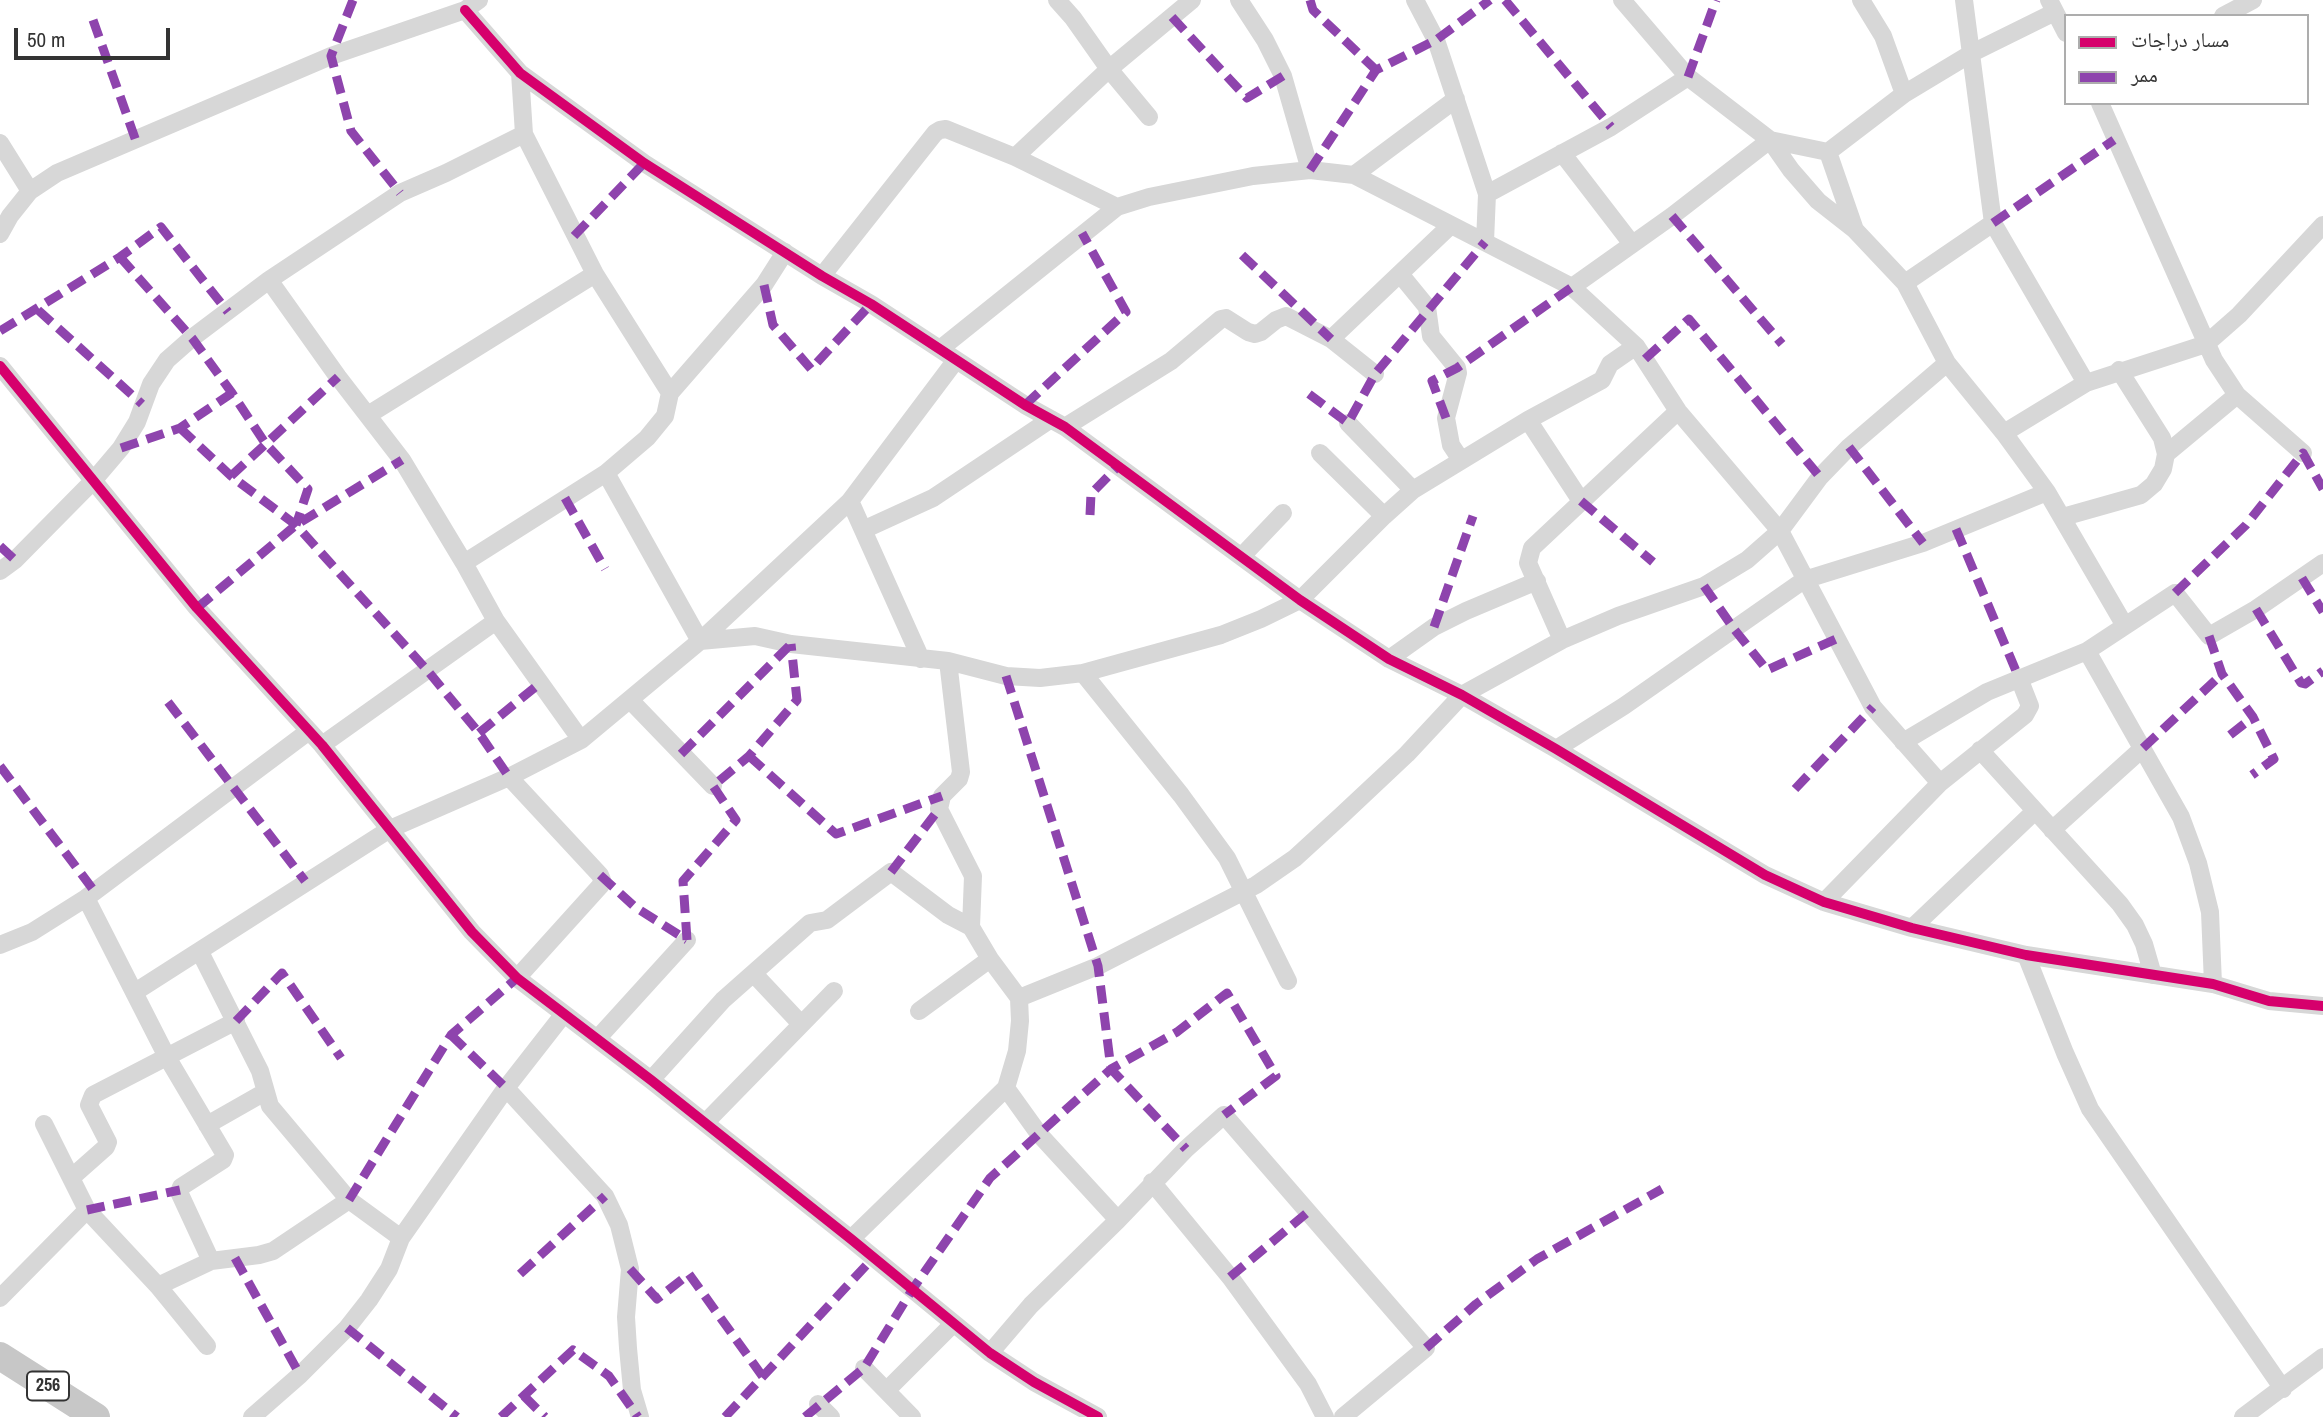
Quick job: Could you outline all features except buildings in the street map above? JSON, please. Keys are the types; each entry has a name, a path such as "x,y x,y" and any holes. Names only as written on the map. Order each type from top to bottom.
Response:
{"highway":[{"name":"256","path":"0,1356 96,1417"}],"street":[{"path":"1057,0 1073,18 1108,69 1149,117"},
{"path":"1015,157 1108,69 1192,0"},
{"path":"1239,0 1265,40 1283,76 1310,170"},
{"path":"1416,0 1436,40 1487,194 1485,242"},
{"path":"1622,0 1688,77 1770,140 1818,201 1855,230 1905,283 1947,363 2004,433 2047,492 2125,626"},
{"path":"1861,0 1883,36 1905,94"},
{"path":"1964,0 1993,223 2086,383"},
{"path":"2227,14 2253,0"},
{"path":"0,234 30,191 57,173 331,56 472,5 520,73 644,163 1058,423 1300,600 1389,659 1462,695 1765,875 1824,902 1912,928 2026,955 2213,984 2269,1001 2323,1006"},
{"path":"1572,287 1770,140 1828,152 1905,94 2052,6 2064,29"},
{"path":"520,73 524,134 595,274 670,393"},
{"path":"1487,194 1611,127 1688,77"},
{"path":"1354,175 1456,99"},
{"path":"2101,105 2206,344 2223,376 2237,395 2303,453"},
{"path":"822,276 935,133 946,130 1015,157 1117,207"},
{"path":"0,571 15,560 93,481 121,448 137,422 151,384 167,360 269,280 400,193 524,134"},
{"path":"0,143 30,191"},
{"path":"1828,152 1855,230"},
{"path":"1562,153 1632,244"},
{"path":"940,349 1117,207 1149,197 1253,176 1310,170 1354,175 1572,287 1636,346 1678,411 1780,531 1873,708 1940,783"},
{"path":"1905,283 1993,223"},
{"path":"1331,339 1451,225"},
{"path":"2004,433 2086,383 2119,370 2206,344 2249,305 2323,225"},
{"path":"464,563 606,473 657,428 665,416 670,393 764,285 785,253"},
{"path":"368,415 595,274"},
{"path":"1400,274 1427,307 1431,336 1457,368 1446,418 1451,444 1461,460"},
{"path":"269,280 402,460 496,621 581,740"},
{"path":"863,530 933,498 1058,423 1171,361 1221,320 1231,320 1255,334 1286,316 1331,339 1374,374"},
{"path":"700,641 755,635 791,643 948,661 1006,676 1040,678 1083,673 1221,635 1261,620 1300,600 1413,490 1528,420 1602,380 1609,364 1636,346"},
{"path":"135,992 200,953 305,881 390,829 509,777 581,740 700,641 850,501 956,360"},
{"path":"1019,998 1098,966 1256,885 1314,841 1406,754 1462,695 1562,640 1618,616 1704,586 1747,560 1780,531 1820,477 1849,447 1947,363"},
{"path":"0,366 197,608 322,745 471,932 517,978 651,1080 990,1353 1034,1382 1098,1417"},
{"path":"2063,517 2141,495 2154,484 2163,469 2166,454 2162,438 2119,370"},
{"path":"2166,454 2237,395"},
{"path":"1562,640 1528,563 1532,548 1678,411"},
{"path":"1528,420 1581,501"},
{"path":"1348,423 1413,490"},
{"path":"1320,453 1384,516"},
{"path":"606,473 700,641"},
{"path":"1556,749 1624,706 1804,580 1923,543 2047,492"},
{"path":"850,501 921,659"},
{"path":"1242,556 1283,513"},
{"path":"1903,742 1987,692 2087,650 2175,593 2208,636 2256,609 2323,563"},
{"path":"1389,659 1434,627 1537,581"},
{"path":"322,745 496,621"},
{"path":"2087,650 2181,817 2198,863 2210,912 2213,984"},
{"path":"948,661 961,772 959,779 942,796 939,809 972,876 971,928"},
{"path":"1083,673 1181,795 1227,858 1288,981"},
{"path":"1824,902 1940,783 2025,715 2029,710 2029,701 2019,678"},
{"path":"630,700 713,786"},
{"path":"0,945 32,932 86,898 309,731"},
{"path":"2052,830 2143,748"},
{"path":"1980,750 2120,904 2144,944 2153,975"},
{"path":"509,777 602,880 601,885 517,978"},
{"path":"1912,928 2035,811"},
{"path":"651,1080 723,1000 810,923 827,920 891,872 948,915 971,928 1019,998 1017,1051 1006,1088 851,1239"},
{"path":"86,898 167,1057 225,1155 181,1187 179,1192 211,1261"},
{"path":"597,1039 687,940"},
{"path":"200,953 260,1071 270,1107 349,1200 401,1238"},
{"path":"2026,955 2064,1053 2090,1108 2283,1389"},
{"path":"919,1011 990,959"},
{"path":"754,974 802,1024"},
{"path":"705,1123 834,991"},
{"path":"253,1417 347,1328 369,1300 389,1269 401,1238 506,1088 563,1015"},
{"path":"71,1178 103,1152 108,1142 89,1105 93,1096 236,1021"},
{"path":"506,1088 605,1196 619,1225 631,1269 626,1317 632,1390 640,1417"},
{"path":"1006,1088 1040,1134 1118,1220"},
{"path":"207,1125 265,1092"},
{"path":"990,1353 1031,1305 1118,1220 1152,1182 1224,1115 1426,1348 1343,1417"},
{"path":"44,1124 87,1210 158,1286 207,1346"},
{"path":"1152,1182 1230,1276 1308,1384 1325,1417"},
{"path":"158,1286 211,1261 273,1251 349,1200"},
{"path":"0,1298 87,1210"},
{"path":"887,1390 953,1324"},
{"path":"2243,1417 2323,1357"},
{"path":"864,1368 912,1417"},
{"path":"818,1404 831,1417"}],"marked path":[{"path":"353,0 331,56 351,131 400,193"},
{"path":"1310,0 1313,10 1376,70"},
{"path":"1310,170 1376,70 1436,40 1490,0"},
{"path":"1505,0 1611,127"},
{"path":"1688,77 1716,0"},
{"path":"1172,17 1247,98 1283,76"},
{"path":"93,20 136,141"},
{"path":"1993,223 2114,140"},
{"path":"574,236 644,163"},
{"path":"1672,216 1782,344"},
{"path":"0,331 120,257 161,227 228,312"},
{"path":"1025,405 1126,312 1082,233"},
{"path":"1309,394 1348,423 1375,374 1485,242"},
{"path":"1242,255 1331,339"},
{"path":"120,257 192,338 265,443 308,489 296,525"},
{"path":"764,285 773,325 811,369 871,304"},
{"path":"1446,418 1432,381 1457,368 1572,287"},
{"path":"38,310 142,404"},
{"path":"1645,359 1689,319 1820,477"},
{"path":"231,476 338,377"},
{"path":"121,448 180,428 232,393"},
{"path":"180,428 231,476 296,525 427,670 479,733 509,777"},
{"path":"1849,447 1923,543"},
{"path":"2175,593 2246,525 2303,453 2323,489"},
{"path":"197,608 296,525 402,460"},
{"path":"1090,515 1091,494 1119,465"},
{"path":"565,498 605,569"},
{"path":"1581,501 1653,562"},
{"path":"1434,627 1473,516"},
{"path":"1956,529 2019,678"},
{"path":"0,546 15,560"},
{"path":"2302,578 2323,612"},
{"path":"1704,586 1767,670 1836,639"},
{"path":"2256,609 2301,683 2305,684 2323,671"},
{"path":"2209,636 2222,674 2253,717 2274,759 2252,775"},
{"path":"681,754 791,644"},
{"path":"687,940 683,881 736,820 713,786 749,756 797,700 791,644"},
{"path":"2143,748 2222,674"},
{"path":"1006,676 1098,966 1111,1069 1186,1149"},
{"path":"479,733 539,684"},
{"path":"168,702 305,881"},
{"path":"1795,789 1873,707"},
{"path":"2230,735 2253,717"},
{"path":"749,756 836,834 942,796"},
{"path":"0,766 95,892"},
{"path":"891,872 939,809"},
{"path":"600,875 635,907 687,940"},
{"path":"236,1021 282,973 341,1058"},
{"path":"349,1200 451,1035 517,978"},
{"path":"805,1417 864,1368 912,1290 990,1178 1111,1069 1177,1032 1227,993 1276,1076 1224,1115"},
{"path":"451,1035 506,1088"},
{"path":"1426,1348 1476,1304 1537,1259 1662,1189"},
{"path":"87,1210 180,1190"},
{"path":"520,1274 605,1196"},
{"path":"1230,1277 1308,1212"},
{"path":"725,1417 874,1257"},
{"path":"235,1258 300,1375"},
{"path":"630,1269 657,1299 689,1274 763,1377"},
{"path":"347,1328 457,1417"},
{"path":"501,1417 573,1350 609,1376 638,1417"},
{"path":"524,1396 545,1417"}],"cycle path":[{"path":"465,10 520,73 644,163 871,304 1025,405 1065,427 1300,600 1389,659 1462,695 1765,875 1824,902 1912,928 2026,955 2213,984 2269,1001 2323,1006"},
{"path":"0,366 197,608 322,745 472,932 517,978 651,1080 990,1353 1034,1382 1098,1417"}]}
